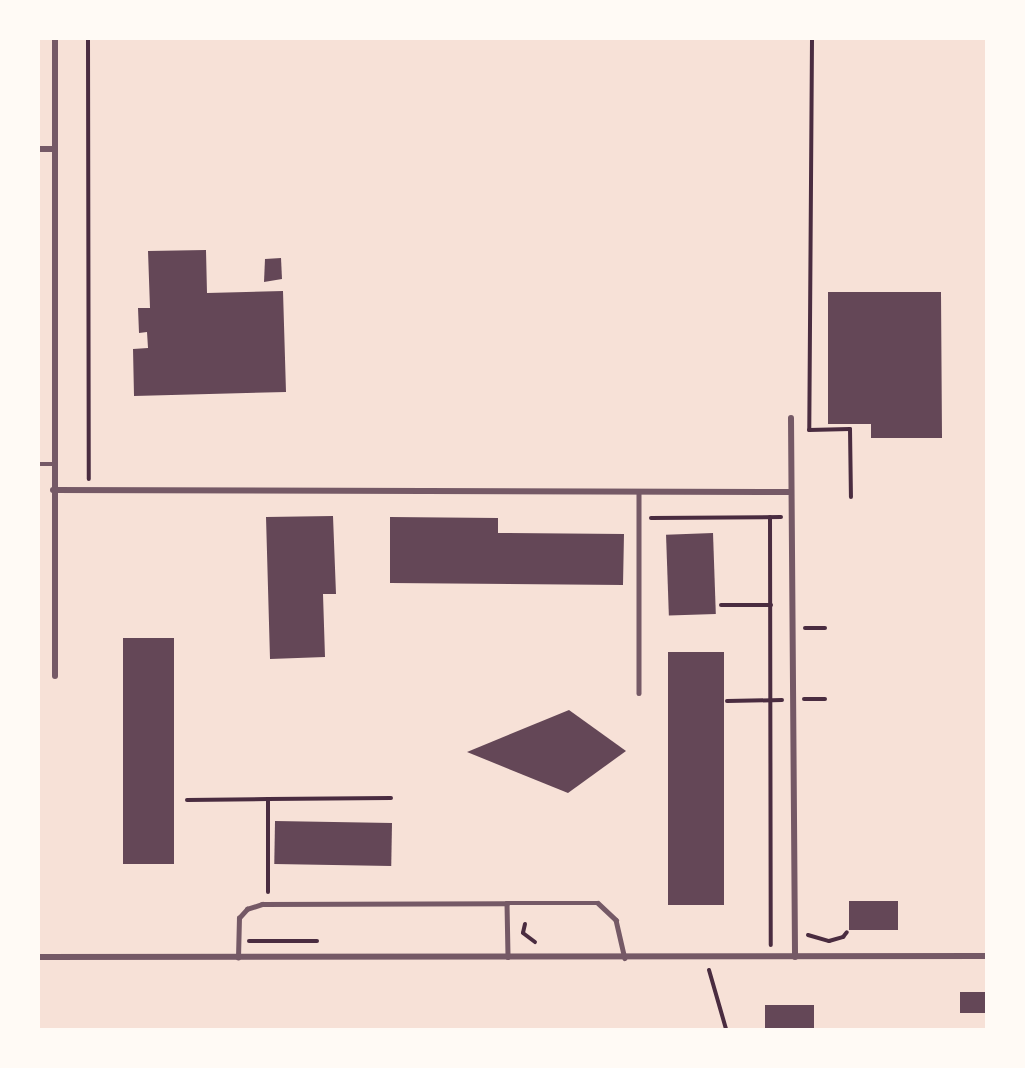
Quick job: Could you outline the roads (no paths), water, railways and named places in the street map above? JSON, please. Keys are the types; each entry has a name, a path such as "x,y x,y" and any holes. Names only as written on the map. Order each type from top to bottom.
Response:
{"street":[{"path":"55,39 53,464 55,676"},
{"path":"39,149 54,149"},
{"path":"791,418 795,957"},
{"path":"53,490 790,492"},
{"path":"39,957 986,956"}],"lane":[{"path":"39,465 53,464"},
{"path":"639,491 639,693"},
{"path":"507,903 508,957"},
{"path":"238,958 239,918 247,909 262,904 598,903 616,920 625,958"}]}
